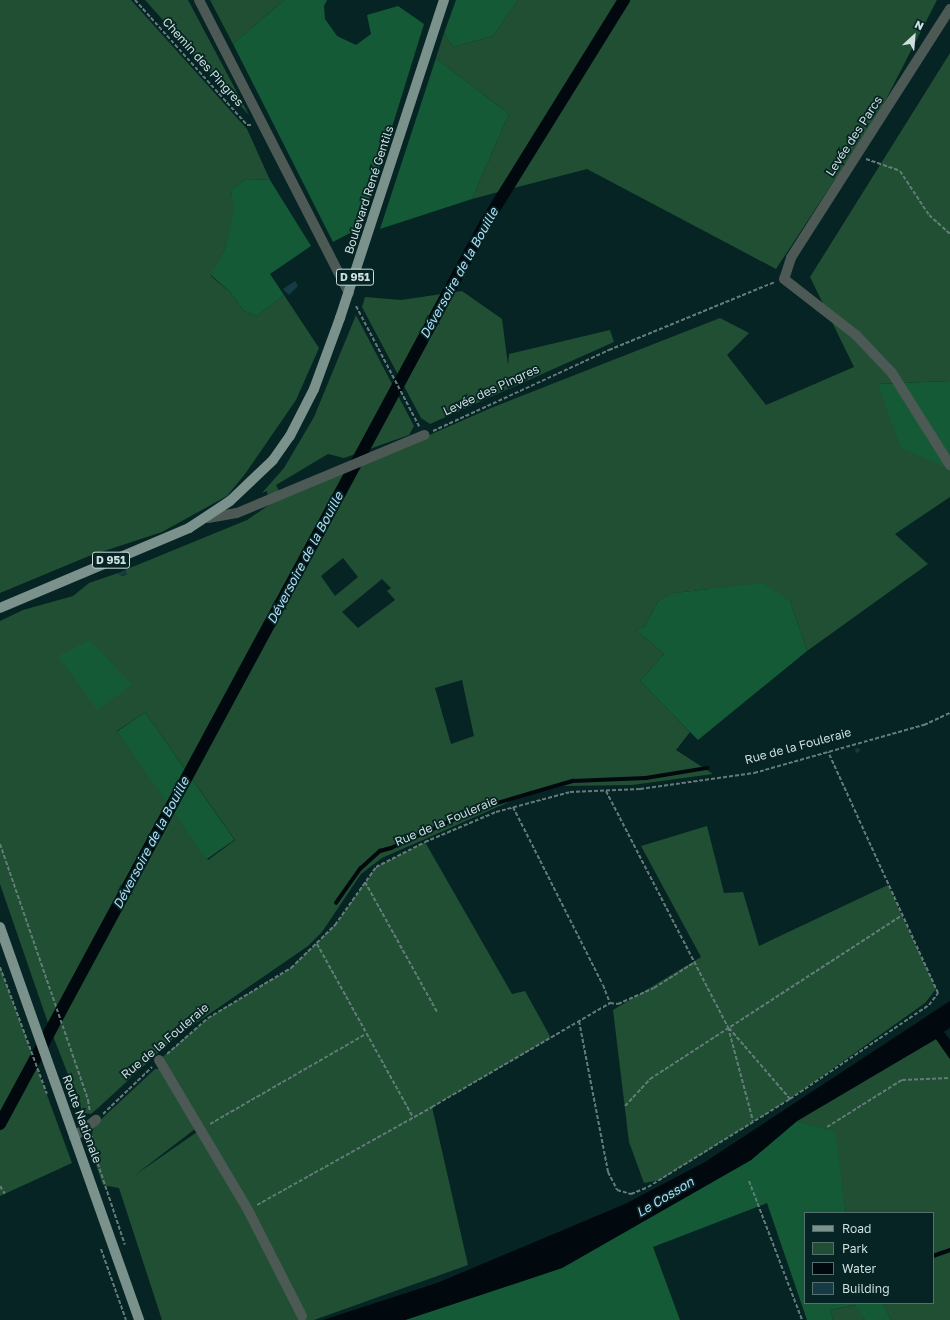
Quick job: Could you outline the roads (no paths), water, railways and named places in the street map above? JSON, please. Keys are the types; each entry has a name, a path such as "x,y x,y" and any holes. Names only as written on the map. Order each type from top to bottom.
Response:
{"main road":[{"name":"Boulevard René Gentils","path":"0,607 189,528 208,518 254,481 273,460 290,436 314,389 349,293 444,0"},
{"name":"Route Nationale","path":"0,927 139,1320"}],"street":[{"path":"199,0 349,293"},
{"name":"Levée des Parcs","path":"950,9 791,258 784,279 856,335 892,373 950,465"},
{"path":"208,518 237,513 424,435"},
{"path":"159,1060 248,1210 302,1316"},
{"path":"74,1137 94,1122"}],"water":[{"name":"Le Cosson","path":"950,1001 950,1028 944,1032 950,1040 950,1059 936,1039 797,1121 751,1160 562,1268 405,1320 323,1320 437,1283 625,1204 705,1162"}],"waterway":[{"name":"Déversoire de la Bouille","path":"0,1124 485,224 624,0"},
{"path":"336,903 360,869 380,851 391,848 477,809 573,781 646,778 707,768"},
{"path":"934,1256 950,1250"}]}
